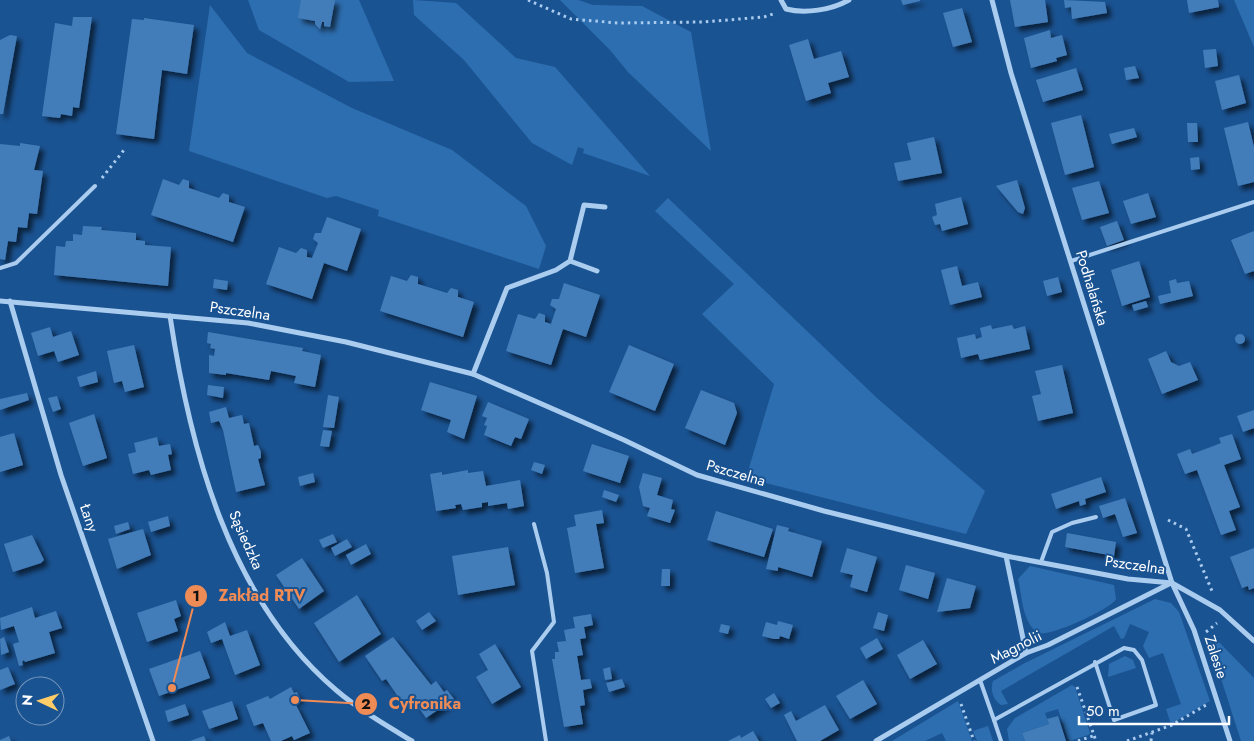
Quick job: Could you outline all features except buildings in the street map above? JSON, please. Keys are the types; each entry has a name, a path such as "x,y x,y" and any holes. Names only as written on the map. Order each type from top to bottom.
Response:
{"street":[{"path":"780,0 786,9 800,12 840,5 849,0"},
{"name":"Podhalańska","path":"992,0 1011,72 1172,583"},
{"path":"473,374 507,288 556,270 570,261 584,205 605,208"},
{"path":"570,261 597,271"},
{"name":"Pszczelna","path":"0,301 248,323 338,340 473,374 624,440 696,475 824,511 1006,556 1128,579 1172,583"},
{"name":"Łany","path":"10,301 60,475 153,741"},
{"name":"Sąsiedzka","path":"170,316 196,450 238,561 266,608 302,656 336,691 412,741"},
{"path":"1006,556 1026,653"},
{"path":"1172,583 1220,610 1254,641"},
{"name":"Zalesie","path":"1172,583 1197,638 1230,741"},
{"name":"Magnolii","path":"876,741 1026,653 1048,645 1172,583"}],"lane":[{"path":"0,268 16,262 96,186"},
{"path":"1071,261 1254,202"},
{"path":"1041,562 1052,532 1072,523 1096,517"},
{"path":"534,524 547,573 554,622 532,651 546,741"},
{"path":"994,720 1095,662 1119,649 1134,650 1142,660 1156,705 1114,720 1095,662"},
{"path":"980,680 1001,741"}],"path":[{"path":"528,0 571,19 618,23 703,22 764,17 786,9"},
{"path":"96,186 124,150"},
{"path":"1168,520 1186,529 1220,610 1219,620 1213,627 1197,638"},
{"path":"1073,675 1096,741"},
{"path":"956,694 974,741"},
{"path":"1131,741 1172,725 1206,706"},
{"path":"1150,741 1152,732"},
{"path":"1078,741 1093,736"}],"shaded area":[{"path":"248,0 359,0 394,81 349,82 259,30"},
{"path":"413,0 456,3 516,58 555,67 650,176 583,153 584,149 578,147 572,165 532,143 464,60 414,15"},
{"path":"560,0 578,0 593,5 642,6 691,32 711,151 628,72 610,50"},
{"path":"1234,0 1254,0 1254,47"},
{"path":"210,5 247,53 352,108 452,150 526,206 546,246 539,269 378,216 379,210 336,196 327,198 189,151"},
{"path":"668,198 878,399 985,491 966,534 746,478 774,384 702,314 734,284 655,211"},
{"path":"1030,566 1114,585 1116,599 1103,609 1067,627 1039,633 1033,629 1026,616 1018,579"},
{"path":"1155,599 1171,603 1179,612 1210,701 1171,724 1166,709 1181,704 1163,653 1149,658 1143,646 1149,632 1130,624 1124,638 1121,639 1114,626 1001,691 1008,704 1001,705 994,698 993,681 1025,663"},
{"path":"1213,636 1254,678 1254,741 1241,741 1208,638"},
{"path":"1125,656 1133,660 1136,668 1108,677 1109,664"},
{"path":"1072,685 1075,687 1090,733 1088,735 1070,741 1058,709 1045,713 1049,724 1022,733 1025,741 1009,741 1007,729 1015,718"},
{"path":"958,701 972,741 946,741 942,733 925,741 892,741"},
{"path":"988,726 993,741 977,741 973,731"}],"place":[{"name":"Zakład RTV","path":"172,688"},
{"name":"Cyfronika","path":"295,700"}]}
